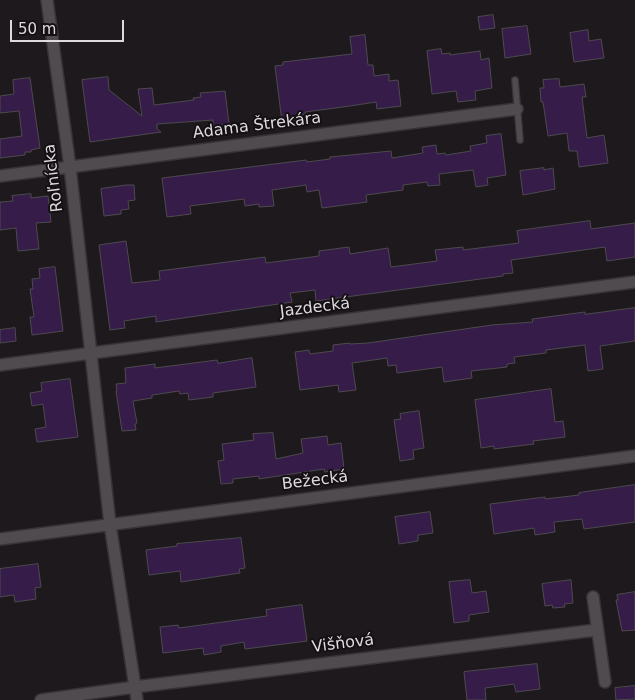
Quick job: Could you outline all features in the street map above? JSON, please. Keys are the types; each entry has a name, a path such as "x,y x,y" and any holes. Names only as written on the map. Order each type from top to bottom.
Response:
{"street":[{"name":"Roľnícka","path":"47,0 70,167 110,524 137,700"},
{"name":"Adama Štrekára","path":"0,176 518,109"},
{"name":"Jazdecká","path":"0,365 635,282"},
{"name":"Bežecká","path":"0,539 635,456"},
{"path":"593,597 596,630 605,682"},
{"name":"Višňová","path":"41,700 596,630"}],"lane":[{"path":"515,80 520,140"}],"building":[{"path":"493,15 495,28 480,30 478,17"},
{"path":"527,26 531,54 505,58 502,29"},
{"path":"588,30 589,41 601,39 604,58 574,62 570,33"},
{"path":"365,35 368,65 373,65 374,76 389,74 389,81 398,80 401,106 377,109 376,102 305,112 305,114 300,115 300,120 282,122 275,66 283,65 283,62 352,54 350,37"},
{"path":"441,49 442,54 450,53 450,55 480,51 481,60 489,58 492,88 475,91 476,100 458,102 456,91 432,94 427,51"},
{"path":"108,77 109,90 142,116 138,89 152,88 154,105 194,100 193,98 201,97 200,93 225,91 229,124 213,126 213,120 157,124 157,129 161,132 90,142 82,80"},
{"path":"30,78 40,148 31,150 31,152 25,152 25,155 0,158 0,139 22,136 19,111 0,113 0,96 14,94 13,80"},
{"path":"559,79 560,87 584,84 586,97 582,97 587,138 604,135 608,163 579,167 577,151 569,151 567,133 548,136 540,88 544,88 543,80"},
{"path":"501,134 506,175 487,178 488,185 476,187 473,170 439,174 440,185 428,186 427,182 403,185 403,190 366,195 367,202 322,208 319,190 307,192 306,185 272,190 274,206 259,207 259,204 245,206 244,199 190,206 191,214 167,217 162,178 391,151 392,158 423,153 422,147 436,145 437,154 445,153 446,155 471,151 470,146 487,143 486,136"},
{"path":"544,168 544,170 553,168 555,189 523,195 520,171"},
{"path":"134,185 135,200 128,201 129,209 121,210 121,214 104,216 101,189"},
{"path":"31,194 31,198 48,196 51,222 36,223 39,249 18,251 16,228 0,230 0,202 13,201 12,196"},
{"path":"590,221 591,229 635,223 635,257 607,261 605,247 511,260 513,273 503,274 503,276 316,301 315,290 290,293 292,302 156,322 156,316 124,321 125,328 110,330 99,245 126,241 132,283 160,280 159,271 265,257 266,263 319,256 319,251 349,247 350,254 388,248 391,267 437,261 435,250 463,247 463,250 519,243 517,231"},
{"path":"55,267 63,331 32,335 30,317 34,317 30,289 33,289 32,279 40,278 39,269"},
{"path":"635,308 635,341 600,346 603,369 588,371 585,345 546,350 546,353 514,357 515,363 507,364 507,367 471,371 472,378 444,382 442,367 397,373 396,365 388,366 387,358 352,363 356,390 339,392 338,385 300,390 295,352 309,350 310,354 333,351 333,345 368,343 492,325 533,322 532,319 585,312 585,314"},
{"path":"15,328 16,341 0,343 0,330"},
{"path":"252,358 256,387 213,393 213,397 189,400 188,393 180,394 179,391 152,395 152,398 133,401 137,423 135,424 136,430 122,431 116,384 126,383 125,368 155,364 155,368 217,360 218,363"},
{"path":"70,379 78,437 37,442 35,429 46,427 43,404 32,406 30,393 42,391 41,383"},
{"path":"551,389 555,422 563,421 565,437 533,441 534,444 494,449 494,446 481,448 475,400"},
{"path":"419,411 424,448 413,450 414,459 400,461 394,420 401,419 400,414"},
{"path":"273,433 276,459 303,453 301,439 327,436 328,445 341,443 344,469 325,472 324,469 259,479 259,476 233,479 233,483 221,484 218,461 224,460 222,444 254,440 253,434"},
{"path":"635,485 635,522 584,529 582,519 554,522 555,532 535,535 534,528 494,534 490,504 579,495 579,493"},
{"path":"430,512 433,533 418,535 418,541 399,544 395,517"},
{"path":"241,538 245,568 239,569 240,573 181,582 180,571 149,575 146,550 177,546 177,544"},
{"path":"38,564 41,587 35,588 36,599 15,602 14,595 0,597 0,569"},
{"path":"470,580 472,593 486,591 489,612 469,615 469,621 454,623 449,582"},
{"path":"571,580 573,603 564,604 565,607 553,608 552,605 545,606 542,584"},
{"path":"635,592 635,630 622,631 616,600 618,600 617,595"},
{"path":"302,605 307,641 245,649 244,642 221,646 221,652 204,655 203,648 163,653 160,627 178,625 179,628 267,616 266,610"},
{"path":"537,664 540,689 516,692 514,684 485,688 486,700 467,700 464,672"},
{"path":"635,686 635,699 616,700 615,688"}]}
